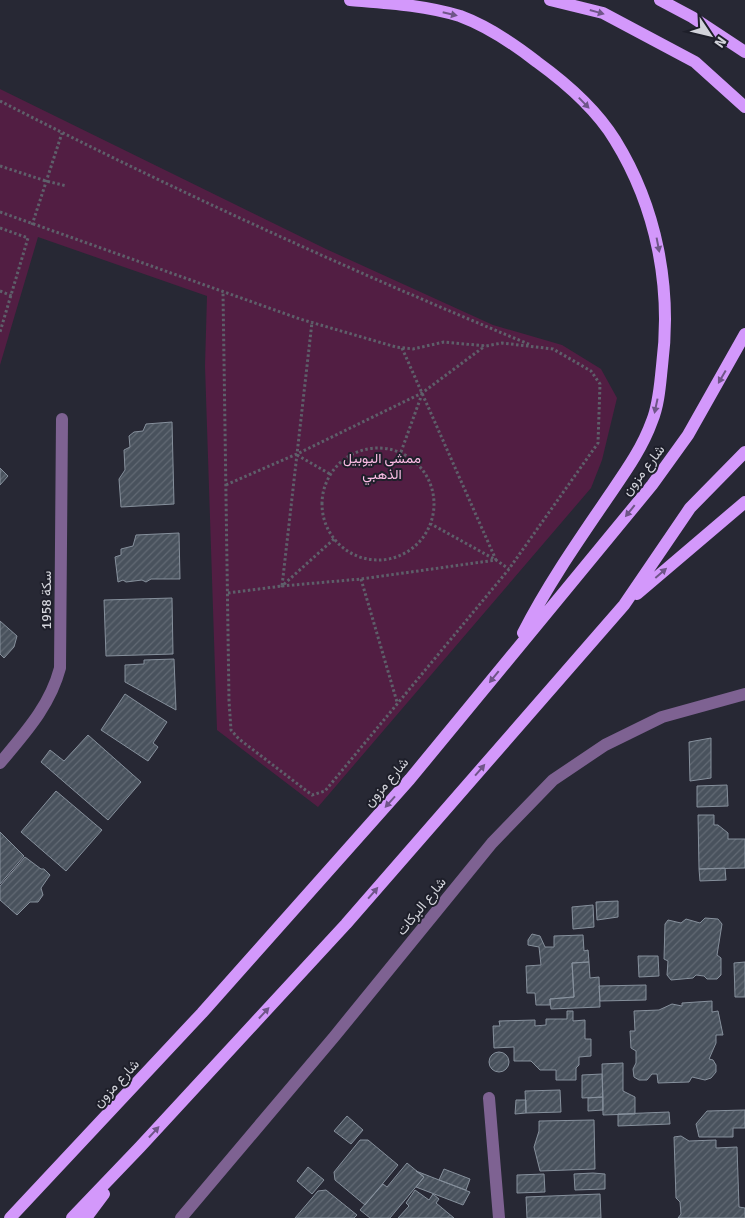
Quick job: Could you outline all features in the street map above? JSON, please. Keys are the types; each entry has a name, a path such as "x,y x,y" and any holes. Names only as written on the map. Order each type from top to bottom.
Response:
{"main road":[{"path":"350,0 401,4 460,16 484,27 522,50 562,81 588,107 614,139 632,171 650,214 658,245 665,321 664,355 653,420 638,451 539,601 511,656"},
{"path":"550,0 603,13 695,62 745,107"},
{"path":"660,0 692,17 745,52"},
{"name":"شارع مزون","path":"10,1218 208,1006 410,779 652,485 688,435 745,334"},
{"path":"72,1218 346,924 624,605 690,508 745,452"},
{"path":"624,605 745,502"},
{"path":"86,1218 140,1147"}],"street":[{"name":"سكة 1958","path":"0,763 44,708 54,689 60,668 62,419"},
{"name":"شارع البركات","path":"181,1218 334,1037 492,843 553,780 604,745 662,717 745,694"},
{"path":"489,1098 499,1218"}],"path":[{"path":"0,101 62,133 392,288 536,347"},
{"path":"32,225 62,133"},
{"path":"0,166 67,186"},
{"path":"0,212 32,225 131,257 223,292 312,322 402,348 414,349 444,342 486,346 502,343 553,349 591,371 600,384 598,443 510,569 397,702 325,791 312,795 239,739 231,730 223,292"},
{"path":"0,228 28,238 0,332"},
{"path":"0,291 12,296"},
{"path":"282,586 312,322"},
{"path":"226,485 297,454 422,393 486,346"},
{"path":"402,348 496,560"},
{"path":"401,452 422,393"},
{"path":"369,448 383,448 401,452 419,465 432,488 434,502 430,524 422,540 412,549 387,560 360,558 348,552 334,539 324,520 321,506 323,493 330,474 344,459 356,452 369,448"},
{"path":"297,454 330,474"},
{"path":"430,524 510,569"},
{"path":"282,586 334,539"},
{"path":"228,593 361,579 496,560"},
{"path":"361,579 397,702"}],"green space":[{"name":"ممشى اليوبيل الذهبي","path":"0,89 326,249 493,325 562,345 601,369 617,398 602,460 591,488 318,807 217,730 205,366 207,296 38,237 0,365"}],"building":[{"path":"172,422 174,504 121,507 119,479 125,470 124,450 130,447 129,436 134,432 143,431 146,424"},
{"path":"0,468 8,476 0,485"},
{"path":"179,533 180,579 151,579 146,582 142,580 126,582 123,580 118,582 115,557 121,555 121,549 133,546 136,535"},
{"path":"172,598 173,654 106,656 104,600"},
{"path":"0,621 17,636 14,647 4,658 0,654"},
{"path":"174,659 176,710 125,682 125,665 144,664 144,660"},
{"path":"125,694 167,722 153,743 158,747 148,761 101,730"},
{"path":"88,735 141,782 108,820 41,762 50,750 64,761"},
{"path":"711,738 711,778 690,781 689,742"},
{"path":"727,785 728,806 697,807 697,786"},
{"path":"56,791 102,830 66,871 21,832"},
{"path":"698,815 714,815 714,825 718,825 728,833 728,839 745,839 745,868 699,869"},
{"path":"0,832 24,856 0,884"},
{"path":"25,857 50,875 41,888 43,895 38,902 30,902 17,915 0,900 0,886"},
{"path":"725,868 726,880 700,881 699,869"},
{"path":"618,901 618,917 597,920 596,902"},
{"path":"593,905 594,927 573,929 572,907"},
{"path":"705,918 718,919 722,924 717,955 721,958 721,975 717,979 707,979 704,976 696,975 693,978 671,980 667,975 668,961 664,959 665,924 668,920 681,923 686,919 700,923"},
{"path":"532,934 540,936 545,947 554,947 554,936 583,935 584,951 588,950 589,962 572,963 574,997 550,999 550,1005 536,1005 535,993 527,993 526,966 541,965 539,947 528,945 528,940"},
{"path":"638,956 658,956 659,976 639,977"},
{"path":"589,962 590,978 599,977 600,1007 551,1009 550,999 574,997 572,963"},
{"path":"745,962 745,997 735,997 734,963"},
{"path":"646,985 646,1000 600,1001 599,986"},
{"path":"712,1001 712,1012 718,1011 723,1035 716,1035 716,1043 709,1059 713,1060 716,1065 716,1072 711,1078 705,1080 692,1077 689,1082 658,1083 657,1074 652,1074 647,1080 639,1080 634,1077 633,1069 636,1063 636,1051 631,1048 630,1031 635,1031 634,1011 659,1010 672,1004 682,1006 682,1003"},
{"path":"567,1011 573,1011 573,1021 585,1020 585,1039 591,1039 591,1056 579,1057 579,1065 576,1068 576,1080 556,1080 556,1070 540,1070 531,1061 514,1061 514,1047 494,1048 493,1026 500,1026 499,1021 535,1020 535,1026 546,1025 546,1019 567,1019"},
{"path":"499,1052 506,1055 509,1062 506,1069 499,1072 492,1069 489,1062 492,1055"},
{"path":"623,1063 623,1091 635,1097 635,1114 603,1115 602,1064"},
{"path":"602,1074 603,1097 582,1098 582,1075"},
{"path":"560,1090 561,1112 526,1113 525,1091"},
{"path":"603,1097 603,1110 588,1111 588,1098"},
{"path":"516,1100 526,1100 526,1113 515,1114"},
{"path":"745,1110 745,1128 733,1128 733,1137 699,1137 696,1124 707,1111"},
{"path":"669,1112 670,1124 618,1126 618,1114"},
{"path":"347,1116 363,1130 351,1144 334,1131"},
{"path":"594,1120 595,1169 540,1171 534,1147 539,1131 539,1121"},
{"path":"681,1136 689,1141 716,1140 716,1148 737,1147 739,1207 745,1208 745,1218 678,1218 681,1214 680,1202 676,1198 674,1137"},
{"path":"360,1140 368,1140 398,1165 365,1205 335,1180 334,1172"},
{"path":"407,1163 424,1177 390,1218 370,1218 360,1210 383,1184 387,1187"},
{"path":"308,1167 324,1180 312,1194 297,1181"},
{"path":"444,1169 470,1179 466,1190 439,1180"},
{"path":"416,1171 470,1192 463,1205 416,1187 424,1177"},
{"path":"544,1174 545,1192 517,1193 517,1175"},
{"path":"574,1174 605,1174 605,1189 575,1190"},
{"path":"326,1190 357,1215 354,1218 295,1218 318,1191"},
{"path":"415,1190 429,1200 433,1194 439,1199 436,1203 454,1218 398,1218 409,1206 406,1203"},
{"path":"600,1194 601,1218 527,1218 526,1197"}]}
